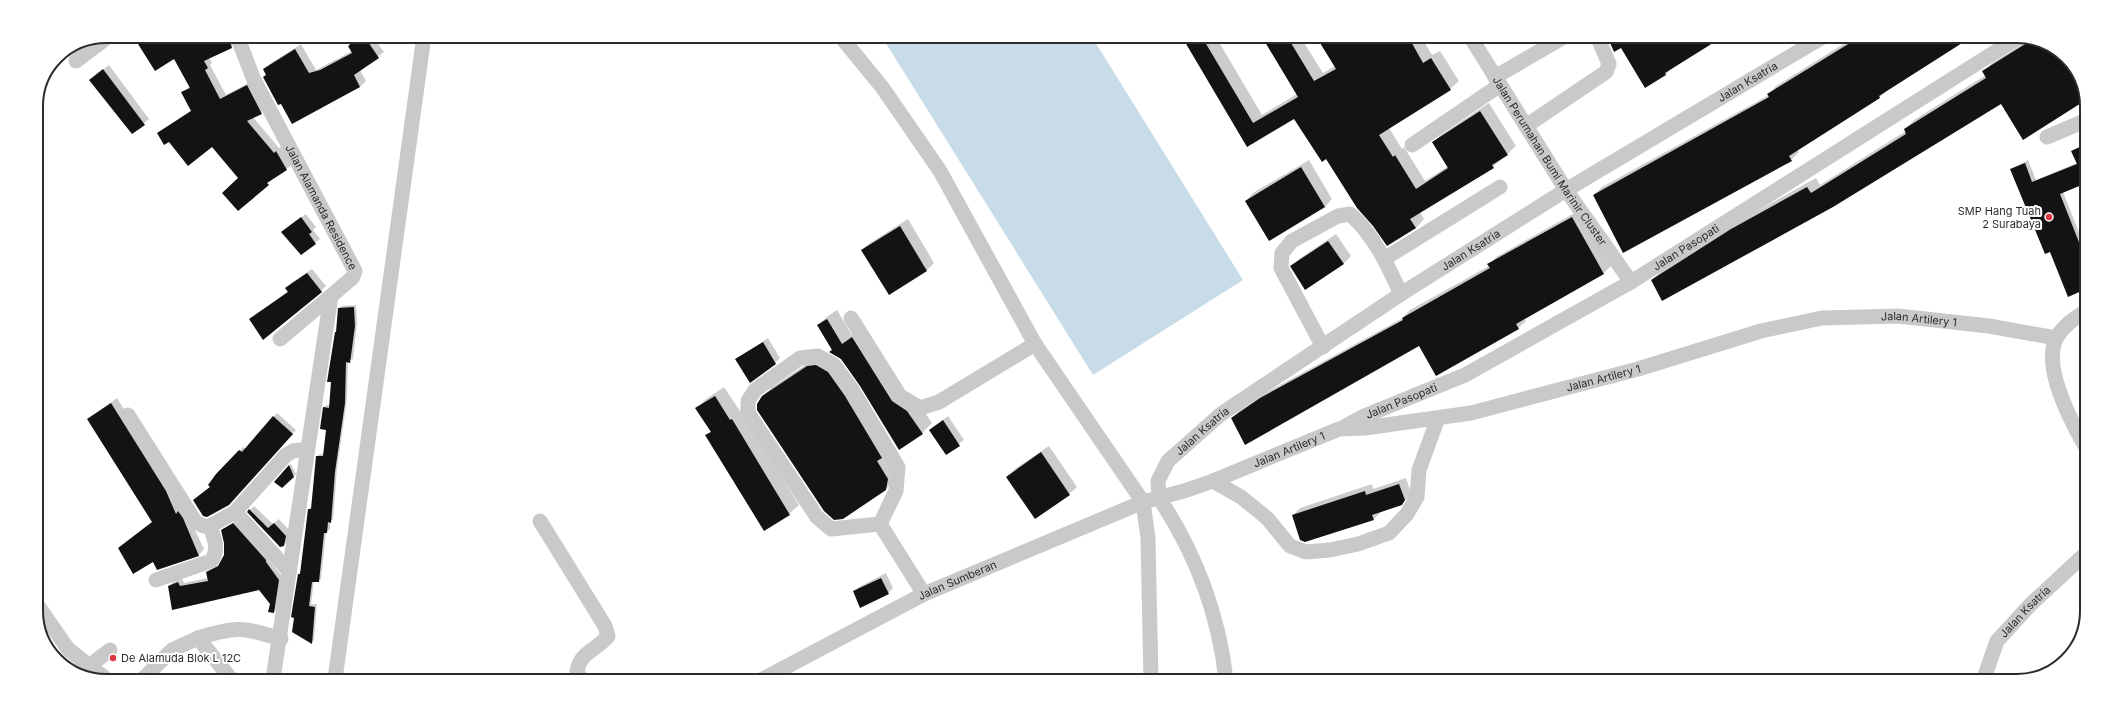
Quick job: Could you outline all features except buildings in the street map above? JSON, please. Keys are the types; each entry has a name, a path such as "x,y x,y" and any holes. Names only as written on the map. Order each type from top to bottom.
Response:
{"street":[{"name":"Jalan Alamanda Residence","path":"240,43 254,80 355,269 353,277 280,339"},
{"path":"336,674 423,43"},
{"path":"846,43 882,87 940,172 1035,344 1143,502 1148,538 1150,674"},
{"name":"Jalan Perumahan Bumi Marinir Cluster","path":"1474,43 1566,190 1631,282"},
{"path":"1412,145 1498,81 1555,43"},
{"path":"1526,126 1606,72 1609,64 1600,43"},
{"name":"Jalan Ksatria","path":"1159,498 1158,481 1168,461 1221,414 1401,294 1566,190 1813,43"},
{"name":"Jalan Pasopati","path":"1339,429 1362,417 1466,375 1631,282 2009,43"},
{"path":"76,61 99,44"},
{"path":"2047,137 2080,123"},
{"path":"1384,259 1500,188"},
{"path":"1323,347 1281,268 1282,253 1292,241 1338,216 1350,214 1360,223 1384,259 1401,294"},
{"path":"274,674 281,639 289,571 331,296"},
{"path":"2080,315 2069,322 2056,338 2052,359 2062,402 2080,436"},
{"name":"Jalan Artilery 1","path":"1159,498 1213,481 1339,429 1365,428 1471,413 1638,369 1762,331 1822,318 1898,316 1989,326 2056,338"},
{"path":"851,318 900,396 920,408 939,402 1035,344"},
{"path":"818,356 834,365 853,391 898,467 896,491 880,524 831,529 817,517 748,413 748,401 755,390 800,358 818,356"},
{"path":"128,415 195,521 200,526 210,526 235,512 286,455 292,451 307,449"},
{"path":"1213,481 1242,497 1267,518 1290,546 1306,552 1330,550 1358,544 1389,533 1407,514 1417,497 1419,470 1438,418"},
{"path":"1159,498 1186,545 1209,599 1224,655 1226,674"},
{"name":"Jalan Sumberan","path":"772,674 924,594 1143,502 1159,498"},
{"path":"235,512 289,571"},
{"path":"540,521 605,626 608,636 601,645 579,661 577,671 579,674"},
{"path":"880,524 924,594"},
{"path":"156,580 211,561 216,554 217,548 210,526"},
{"name":"Jalan Ksatria","path":"1985,674 1997,641 2030,605 2080,559"},
{"path":"43,613 68,649 85,669 110,650"},
{"path":"148,674 172,650 198,638 220,631 250,629 281,639"},
{"path":"198,638 227,674"}],"water":[{"path":"886,43 1096,43 1243,280 1093,375"}],"place":[{"name":"SMP Hang Tuah 2 Surabaya","path":"2049,217"},
{"name":"De Alamuda Blok L 12C","path":"113,658"}]}
